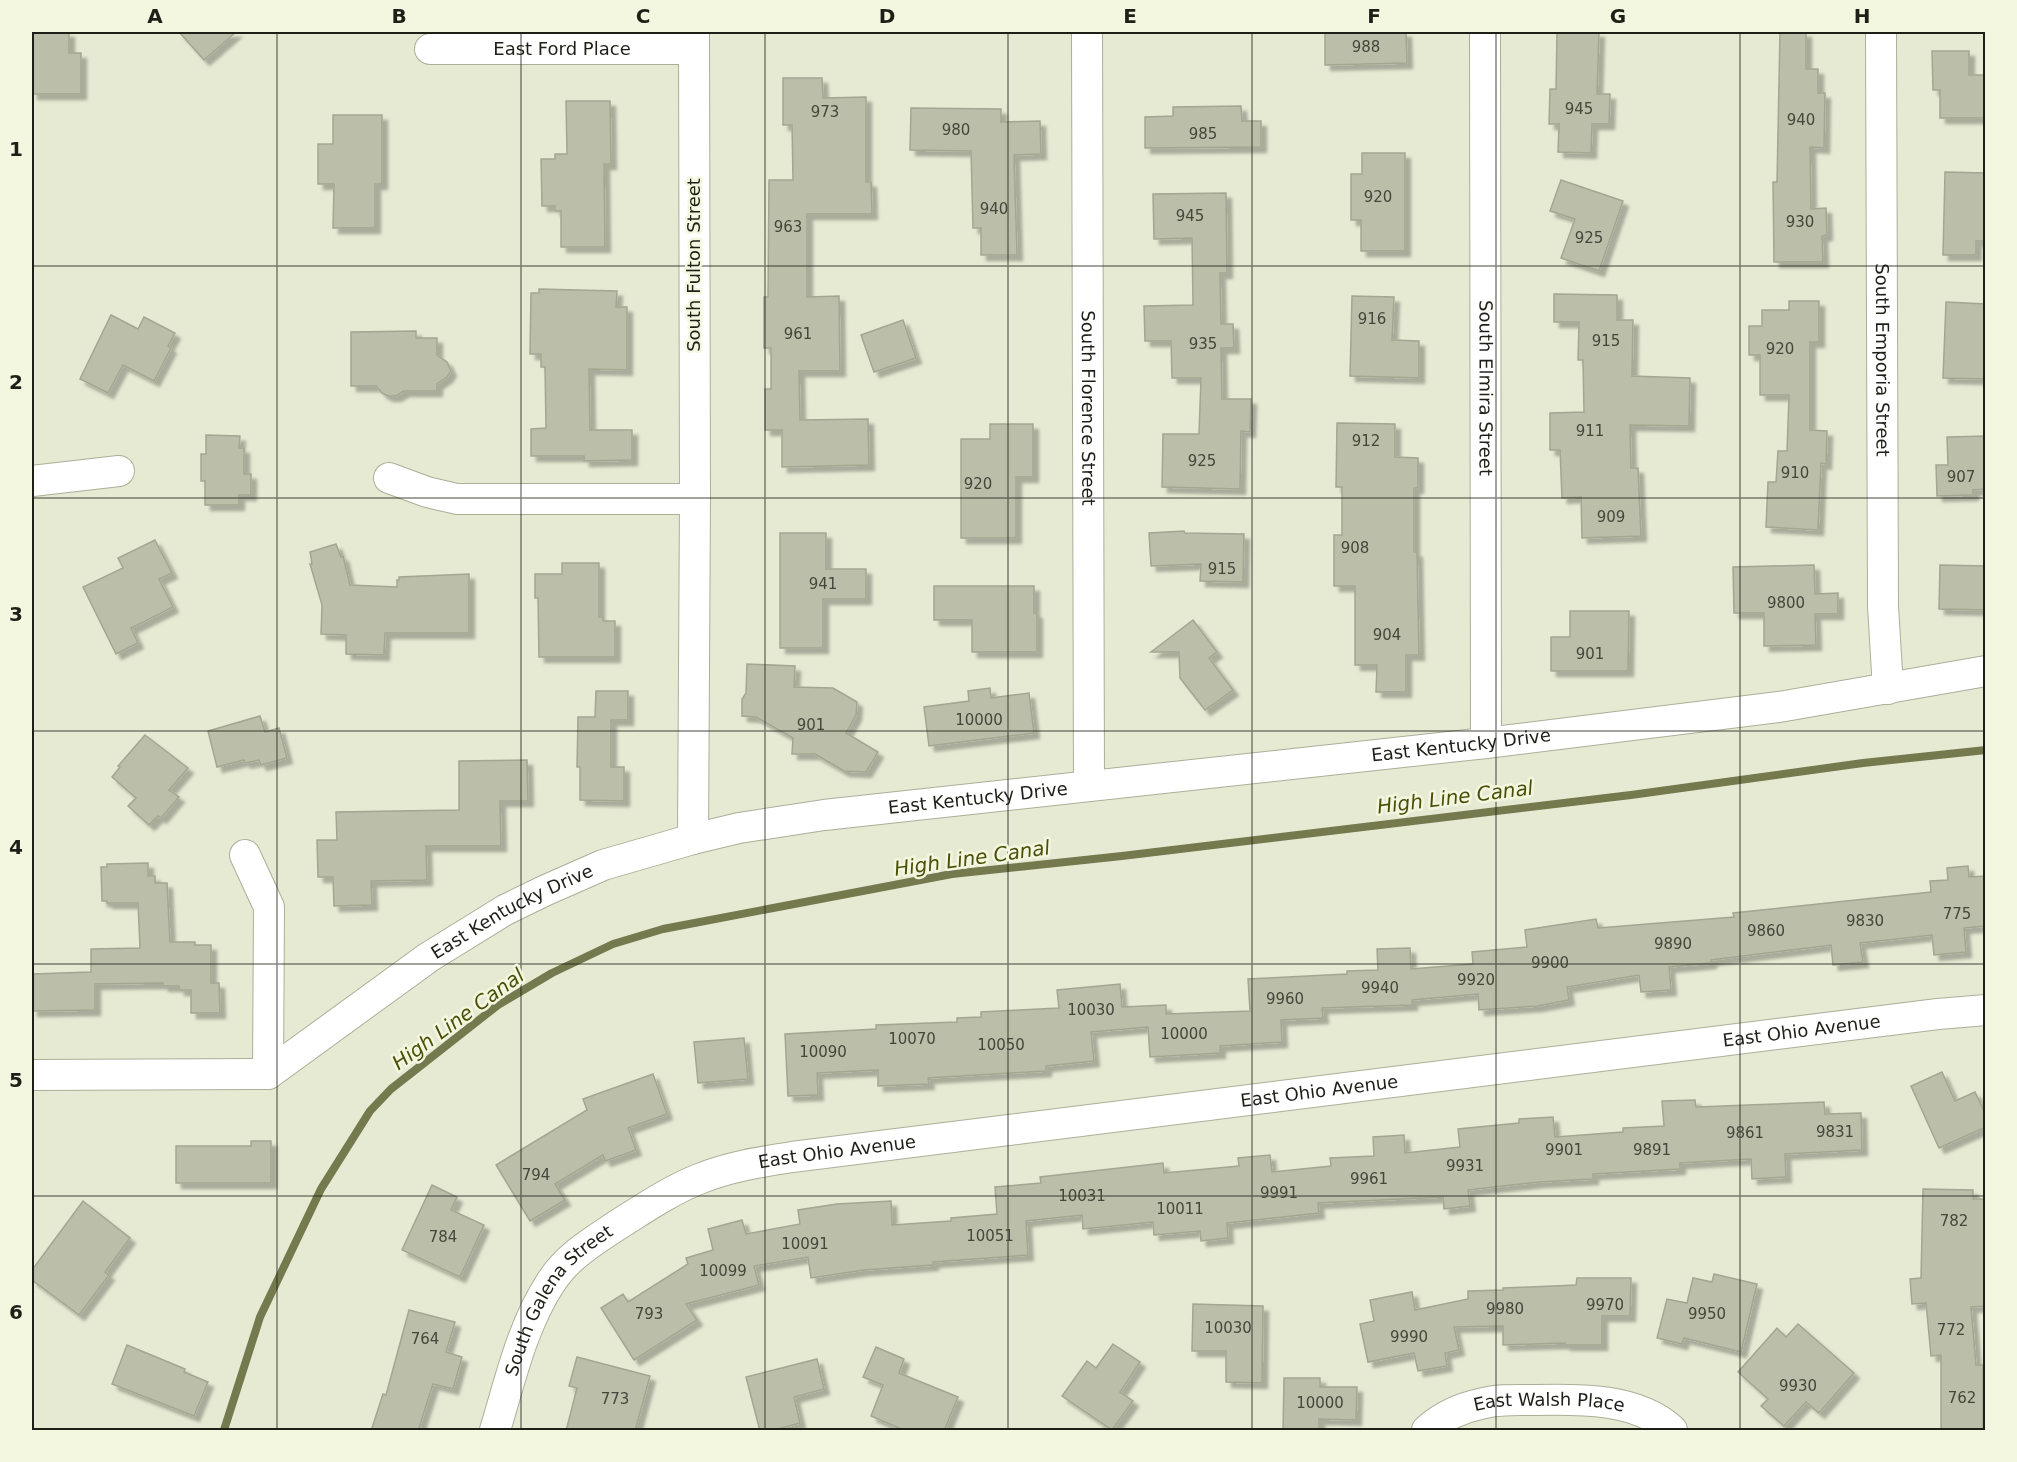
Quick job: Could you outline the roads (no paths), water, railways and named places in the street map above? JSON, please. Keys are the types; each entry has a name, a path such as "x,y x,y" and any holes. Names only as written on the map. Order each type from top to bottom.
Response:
{"street":[{"name":"South Florence Street","path":"1087,32 1089,786"},
{"name":"South Elmira Street","path":"1485,32 1486,742"},
{"name":"South Emporia Street","path":"1881,32 1883,606 1888,689"},
{"name":"East Ford Place","path":"430,50 694,40"},
{"name":"South Fulton Street","path":"693,838 694,40"},
{"path":"32,482 119,471"},
{"path":"389,478 457,500 695,500"},
{"name":"East Kentucky Drive","path":"268,1074 429,957 505,910 603,865 693,838 796,819 1779,707 1986,671"},
{"path":"32,1075 268,1074 269,907 245,855"},
{"name":"East Ohio Avenue","path":"659,1199 691,1182 717,1173 780,1159 1938,1014 1986,1010"},
{"name":"South Galena Street","path":"495,1431 532,1317 551,1281 584,1247 659,1199"},
{"name":"East Walsh Place","path":"1427,1431 1453,1413 1479,1404 1511,1400 1559,1399 1607,1403 1628,1408 1649,1414 1672,1431"}],"waterway":[{"name":"High Line Canal","path":"224,1430 260,1317 321,1189 370,1111 391,1089 498,1005 552,973 613,944 663,929 952,874 1631,795 1863,763 1986,750"}]}
